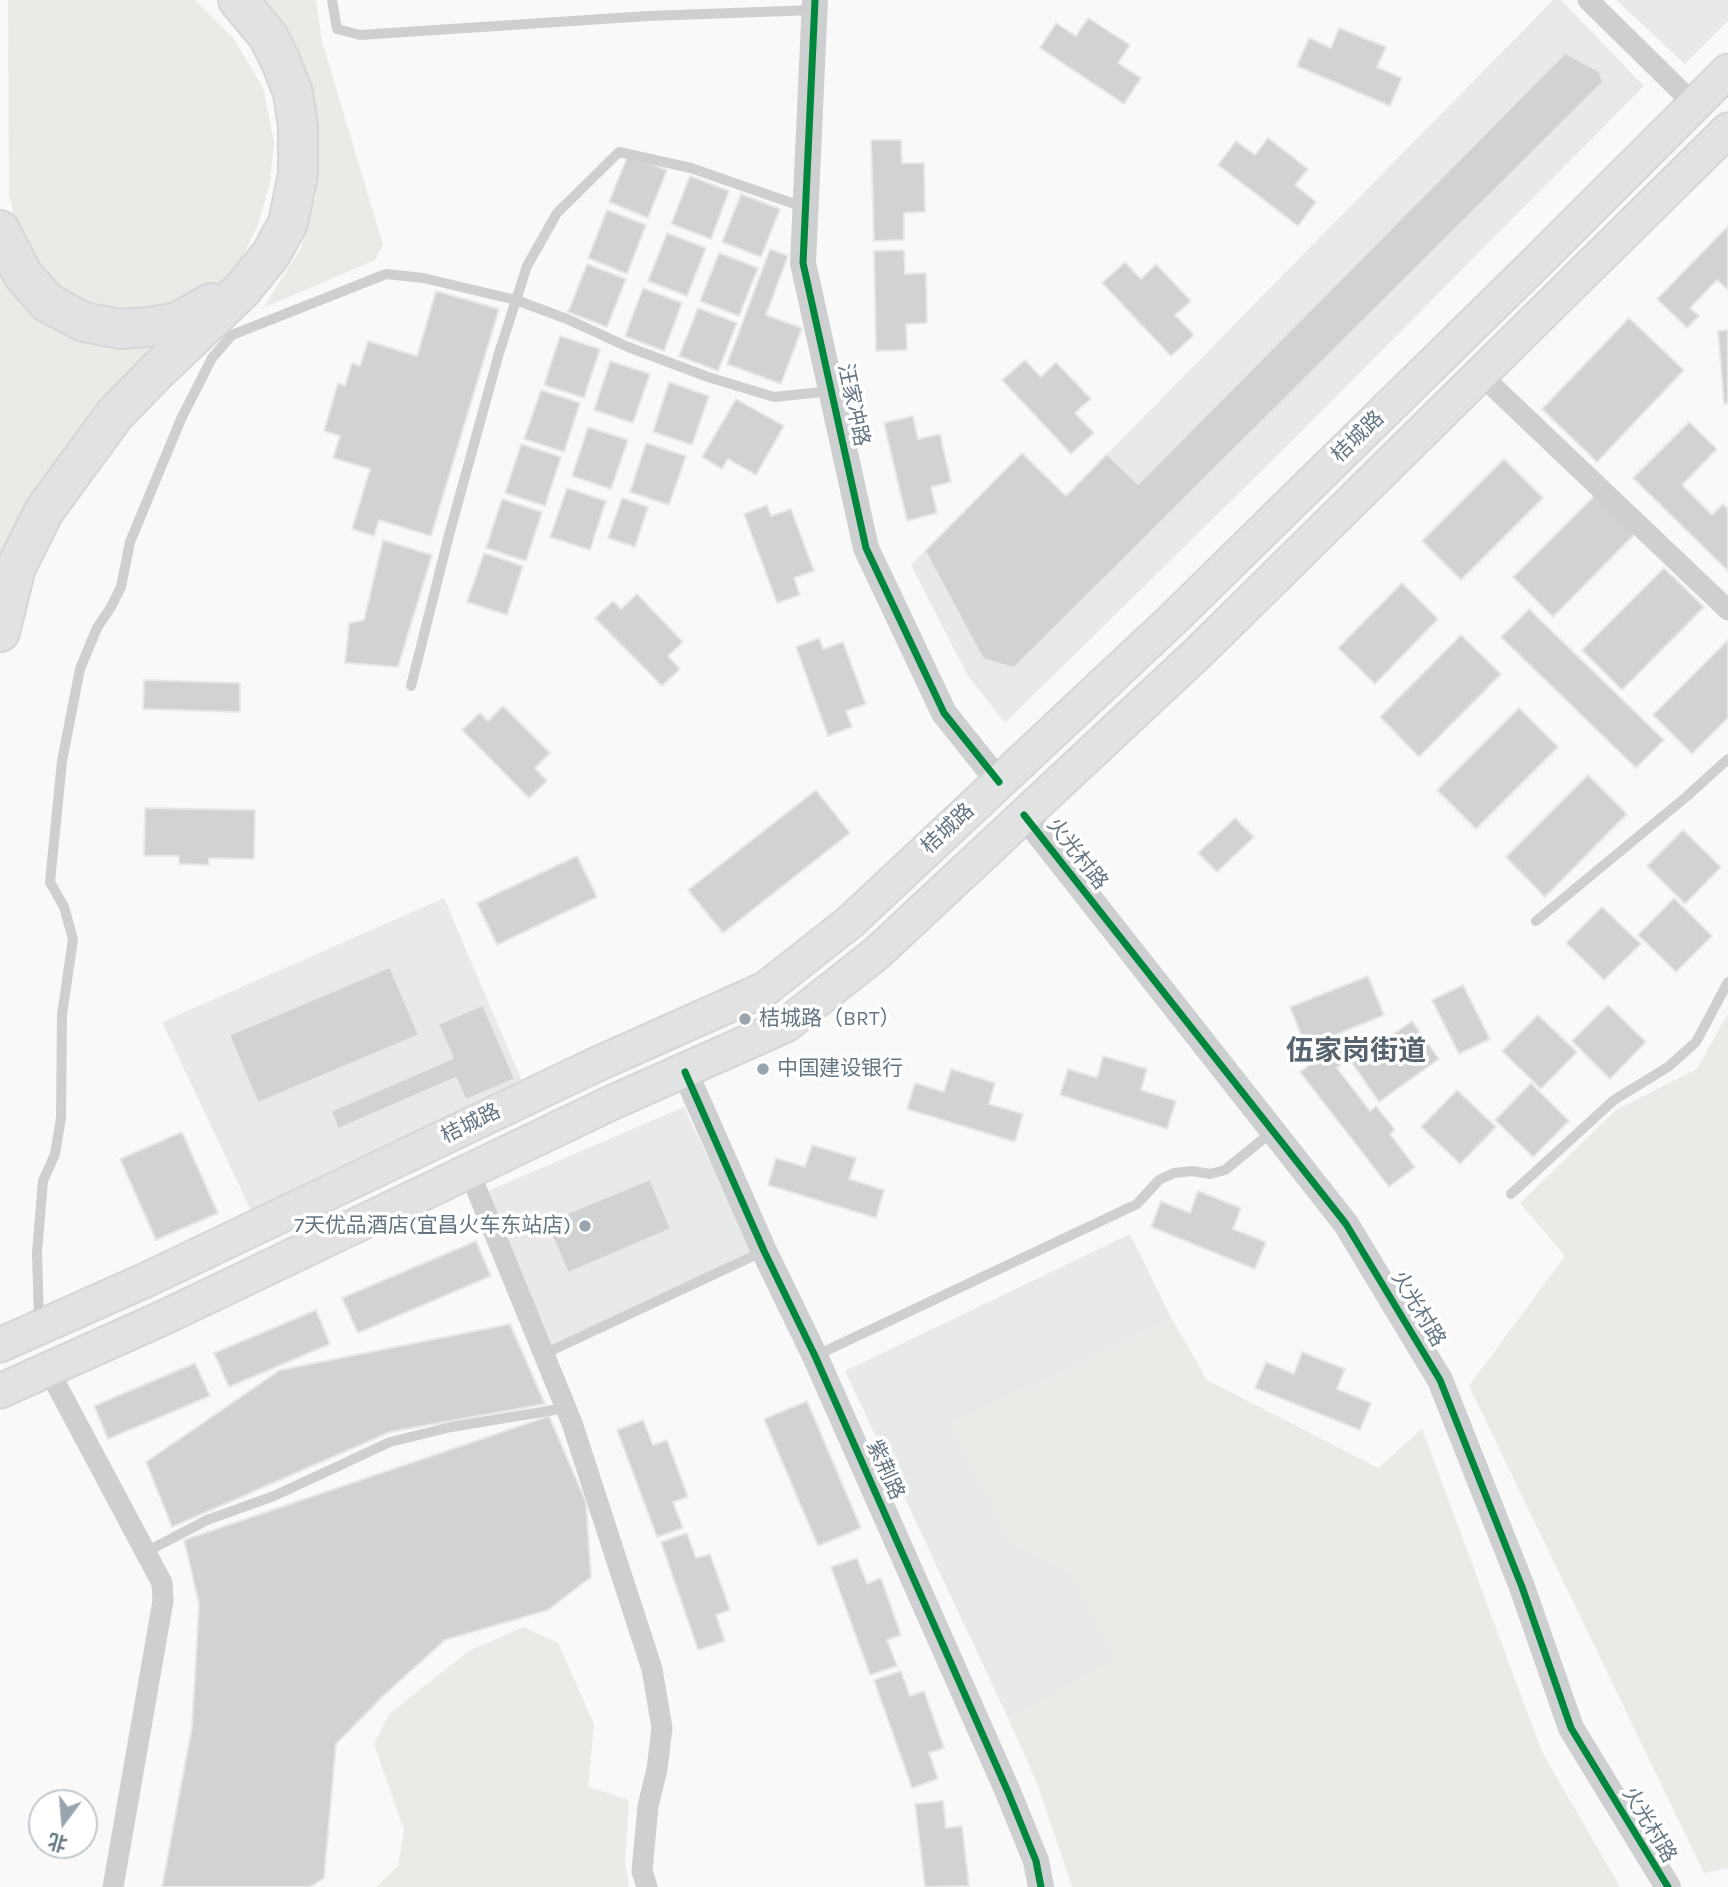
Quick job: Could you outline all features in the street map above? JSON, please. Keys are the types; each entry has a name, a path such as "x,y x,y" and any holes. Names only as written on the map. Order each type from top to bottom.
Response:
{"highway":[{"path":"0,230 23,275 48,303 84,322 120,330 178,322 200,311 225,293 248,266 266,235 278,200 285,146 280,100 267,64 248,33 218,0"},
{"path":"0,632 16,567 44,511 115,414 241,291 271,254 288,223 298,174 298,126 293,93 268,36 238,0"}],"main road":[{"name":"桔城路","path":"0,1345 148,1279 593,1066 765,989 850,922 1171,621 1549,251 1728,71"},
{"name":"桔城路","path":"0,1391 165,1317 611,1103 786,1025 877,953 1200,651 1728,130"}],"street":[{"path":"1588,0 1695,105"},
{"name":"汪家冲路","path":"815,5 803,263 866,548 944,713 999,782"},
{"path":"1481,376 1728,610"},
{"name":"火光村路","path":"1024,815 1346,1224 1440,1380 1522,1587 1571,1728 1668,1887"},
{"name":"紫荆路","path":"685,1072 764,1251 816,1356 1008,1792 1036,1861 1041,1887"},
{"path":"469,1171 566,1408 652,1668 662,1728 657,1769 648,1806 642,1871 647,1887"},
{"path":"48,1369 162,1583 163,1601 113,1887"}],"lane":[{"path":"332,0 337,29 360,35 815,5"},
{"path":"411,685 499,352 527,266 557,214 619,152 691,168 806,208"},
{"path":"40,1327 37,1252 43,1181 55,1154 61,1118 62,1015 73,939 64,906 50,882 62,761 80,669 97,628 121,587 130,542 181,419 212,358 232,335 386,274 423,278 516,300 639,352 774,397 832,391"},
{"path":"1536,921 1728,759"},
{"path":"1511,1194 1614,1100 1668,1067 1696,1042 1728,982"},
{"path":"816,1356 1137,1203 1159,1180 1174,1173 1192,1171 1210,1174 1225,1170 1273,1130"},
{"path":"544,1354 764,1251"},
{"path":"146,1552 207,1520 274,1496 390,1442 452,1427 566,1408"}],"shaded area":[{"path":"8,0 195,0 234,39 263,88 274,142 270,183 258,225 239,264 215,288 157,316 87,305 61,290 35,260 20,235 9,196"},
{"path":"262,0 316,0 322,41 383,245 375,260 263,308 301,248 316,195 315,147"},
{"path":"1553,0 1561,0 1644,86 1293,440 1005,723 968,676 911,565 1022,453 1066,496"},
{"path":"1616,0 1728,0 1728,21 1685,64"},
{"path":"0,256 28,295 188,331 120,392 0,616"},
{"path":"444,898 525,1088 254,1217 162,1022"},
{"path":"1728,1013 1728,1868 1704,1873 1469,1386 1565,1256 1520,1203 1616,1110 1697,1069"},
{"path":"684,1107 752,1251 544,1354 479,1195"},
{"path":"1130,1234 1172,1319 952,1424 1013,1545 1069,1570 1116,1658 1009,1720 845,1371"},
{"path":"1172,1319 1207,1380 1378,1468 1422,1429 1542,1752 1620,1887 1072,1887 1037,1783 1009,1720 1115,1658 1069,1570 1013,1545 952,1424"},
{"path":"523,1627 558,1643 594,1724 588,1787 629,1800 625,1861 629,1887 376,1887 398,1866 404,1830 374,1744 389,1714 469,1651"}],"building":[{"path":"1088,18 1130,45 1118,63 1141,78 1124,104 1040,48 1056,23 1076,36"},
{"path":"1339,28 1386,47 1377,67 1402,78 1390,106 1297,66 1309,38 1331,48"},
{"path":"1565,53 1599,71 1603,82 1014,668 983,659 925,551 1022,453 1066,496 1107,454 1138,484"},
{"path":"1268,138 1308,169 1295,185 1316,202 1298,226 1218,165 1236,141 1255,155"},
{"path":"871,140 901,140 902,163 924,163 925,212 904,213 904,240 874,241"},
{"path":"628,155 667,170 648,218 609,202"},
{"path":"690,176 729,191 711,239 671,224"},
{"path":"741,194 780,209 761,257 722,242"},
{"path":"607,210 646,225 627,274 588,258"},
{"path":"1728,226 1728,290 1717,280 1690,308 1699,316 1687,328 1657,299"},
{"path":"667,233 706,248 687,296 648,281"},
{"path":"770,249 788,256 766,315 802,328 781,384 727,364"},
{"path":"904,250 905,274 926,273 927,323 906,324 907,350 876,351 874,251"},
{"path":"719,253 758,268 739,316 700,301"},
{"path":"1125,262 1141,279 1156,264 1191,301 1175,315 1194,335 1171,356 1102,283"},
{"path":"587,264 626,279 607,327 568,312"},
{"path":"643,288 682,303 664,351 625,336"},
{"path":"436,291 499,309 431,536 379,520 374,536 352,529 370,469 333,458 340,436 324,431 338,383 345,386 352,363 360,366 368,341 417,356"},
{"path":"698,308 737,323 718,371 679,356"},
{"path":"1629,318 1684,370 1597,462 1542,409"},
{"path":"1728,330 1728,403 1724,404 1718,331"},
{"path":"560,336 600,349 584,398 544,385"},
{"path":"1025,360 1041,377 1056,362 1091,399 1075,413 1094,433 1071,454 1002,380"},
{"path":"610,361 650,374 633,423 594,410"},
{"path":"669,382 709,396 692,445 653,432"},
{"path":"541,390 580,403 564,452 524,439"},
{"path":"736,399 784,426 756,475 728,459 722,469 702,457"},
{"path":"913,416 918,439 940,434 951,482 931,487 937,513 907,521 884,423"},
{"path":"1689,422 1717,449 1682,485 1712,515 1723,504 1728,509 1728,571 1633,478"},
{"path":"588,427 628,440 611,489 572,476"},
{"path":"646,443 686,456 669,505 630,492"},
{"path":"521,444 561,457 545,506 505,493"},
{"path":"1504,459 1543,498 1461,580 1422,541"},
{"path":"567,488 606,501 590,550 550,537"},
{"path":"1595,495 1635,534 1553,617 1513,577"},
{"path":"622,498 648,507 635,547 608,538"},
{"path":"502,499 542,512 526,561 486,548"},
{"path":"767,505 771,516 791,509 814,571 794,578 800,595 777,603 744,514"},
{"path":"383,540 432,555 398,667 345,663 349,623 364,620"},
{"path":"484,553 523,566 507,615 467,602"},
{"path":"1664,568 1704,607 1622,690 1582,650"},
{"path":"1402,583 1438,619 1375,684 1338,648"},
{"path":"637,594 683,642 668,656 680,669 662,686 595,618 613,601 621,609"},
{"path":"1529,609 1664,740 1636,768 1501,637"},
{"path":"1461,635 1501,674 1419,757 1380,717"},
{"path":"819,638 823,649 843,642 866,704 846,711 852,727 828,736 796,647"},
{"path":"1728,640 1728,718 1692,754 1653,715"},
{"path":"144,680 240,683 240,712 143,709"},
{"path":"503,706 550,753 535,768 547,781 529,798 462,730 480,713 488,721"},
{"path":"1519,708 1558,747 1476,829 1437,790"},
{"path":"1588,775 1627,814 1545,897 1506,857"},
{"path":"816,790 850,833 723,933 688,890"},
{"path":"145,808 255,810 254,859 209,858 209,865 179,864 179,856 144,856"},
{"path":"1235,818 1254,837 1217,872 1198,853"},
{"path":"1683,830 1721,867 1685,904 1647,866"},
{"path":"577,856 597,897 497,945 477,903"},
{"path":"1674,898 1712,936 1676,972 1638,935"},
{"path":"1602,907 1641,944 1604,980 1566,943"},
{"path":"390,967 419,1035 258,1103 229,1035"},
{"path":"1368,976 1384,1015 1306,1047 1290,1007"},
{"path":"1463,985 1490,1039 1459,1054 1432,1000"},
{"path":"483,1005 515,1079 466,1100 456,1078 338,1129 331,1111 453,1058 438,1024"},
{"path":"1608,1005 1646,1042 1610,1079 1572,1041"},
{"path":"1538,1015 1577,1052 1541,1089 1502,1051"},
{"path":"1412,1021 1439,1059 1379,1102 1352,1063"},
{"path":"1344,1038 1356,1053 1337,1068 1370,1111 1376,1106 1395,1130 1390,1134 1415,1167 1389,1187 1300,1072"},
{"path":"1103,1056 1147,1069 1141,1090 1176,1101 1167,1129 1060,1095 1068,1069 1097,1078"},
{"path":"951,1069 995,1083 989,1104 1023,1114 1015,1142 907,1109 915,1083 944,1092"},
{"path":"1531,1083 1569,1121 1533,1157 1495,1120"},
{"path":"1457,1090 1496,1127 1460,1164 1421,1127"},
{"path":"182,1132 218,1213 156,1240 120,1159"},
{"path":"812,1145 856,1158 849,1179 884,1190 876,1218 768,1185 776,1158 805,1167"},
{"path":"650,1179 671,1229 568,1273 546,1222"},
{"path":"1198,1191 1241,1208 1233,1229 1266,1242 1255,1269 1151,1227 1161,1201 1190,1213"},
{"path":"476,1241 491,1276 358,1333 342,1298"},
{"path":"316,1310 330,1344 229,1387 214,1353"},
{"path":"510,1324 545,1404 390,1432 172,1527 146,1462 280,1370"},
{"path":"1302,1352 1345,1369 1337,1389 1371,1403 1360,1430 1255,1388 1266,1362 1294,1374"},
{"path":"195,1363 210,1396 108,1439 94,1406"},
{"path":"807,1401 861,1528 818,1546 764,1419"},
{"path":"549,1416 586,1502 591,1577 548,1610 445,1640 383,1696 336,1744 324,1878 310,1887 162,1887 192,1727 199,1604 184,1540"},
{"path":"643,1420 653,1445 667,1440 688,1497 673,1502 683,1528 657,1537 617,1430"},
{"path":"687,1533 696,1558 710,1554 730,1610 716,1615 725,1641 698,1650 661,1542"},
{"path":"857,1558 867,1584 881,1578 901,1635 887,1640 897,1666 870,1675 831,1567"},
{"path":"901,1671 910,1696 924,1691 944,1748 929,1753 938,1779 912,1788 874,1680"},
{"path":"943,1801 946,1828 962,1826 969,1886 925,1887 915,1804"}],"cycle path":[{"path":"815,0 803,263 866,548 944,713 999,782"},
{"path":"1024,815 1346,1224 1440,1380 1522,1587 1571,1728 1668,1887"},
{"path":"685,1072 764,1251 815,1356 1008,1792 1036,1861 1041,1887"}],"place":[{"name":"桔城路（BRT）","path":"745,1019"},
{"name":"中国建设银行","path":"763,1069"},
{"name":"7天优品酒店(宜昌火车东站店)","path":"585,1226"}],"district":[{"name":"伍家岗街道","path":"1356,1052"}]}
